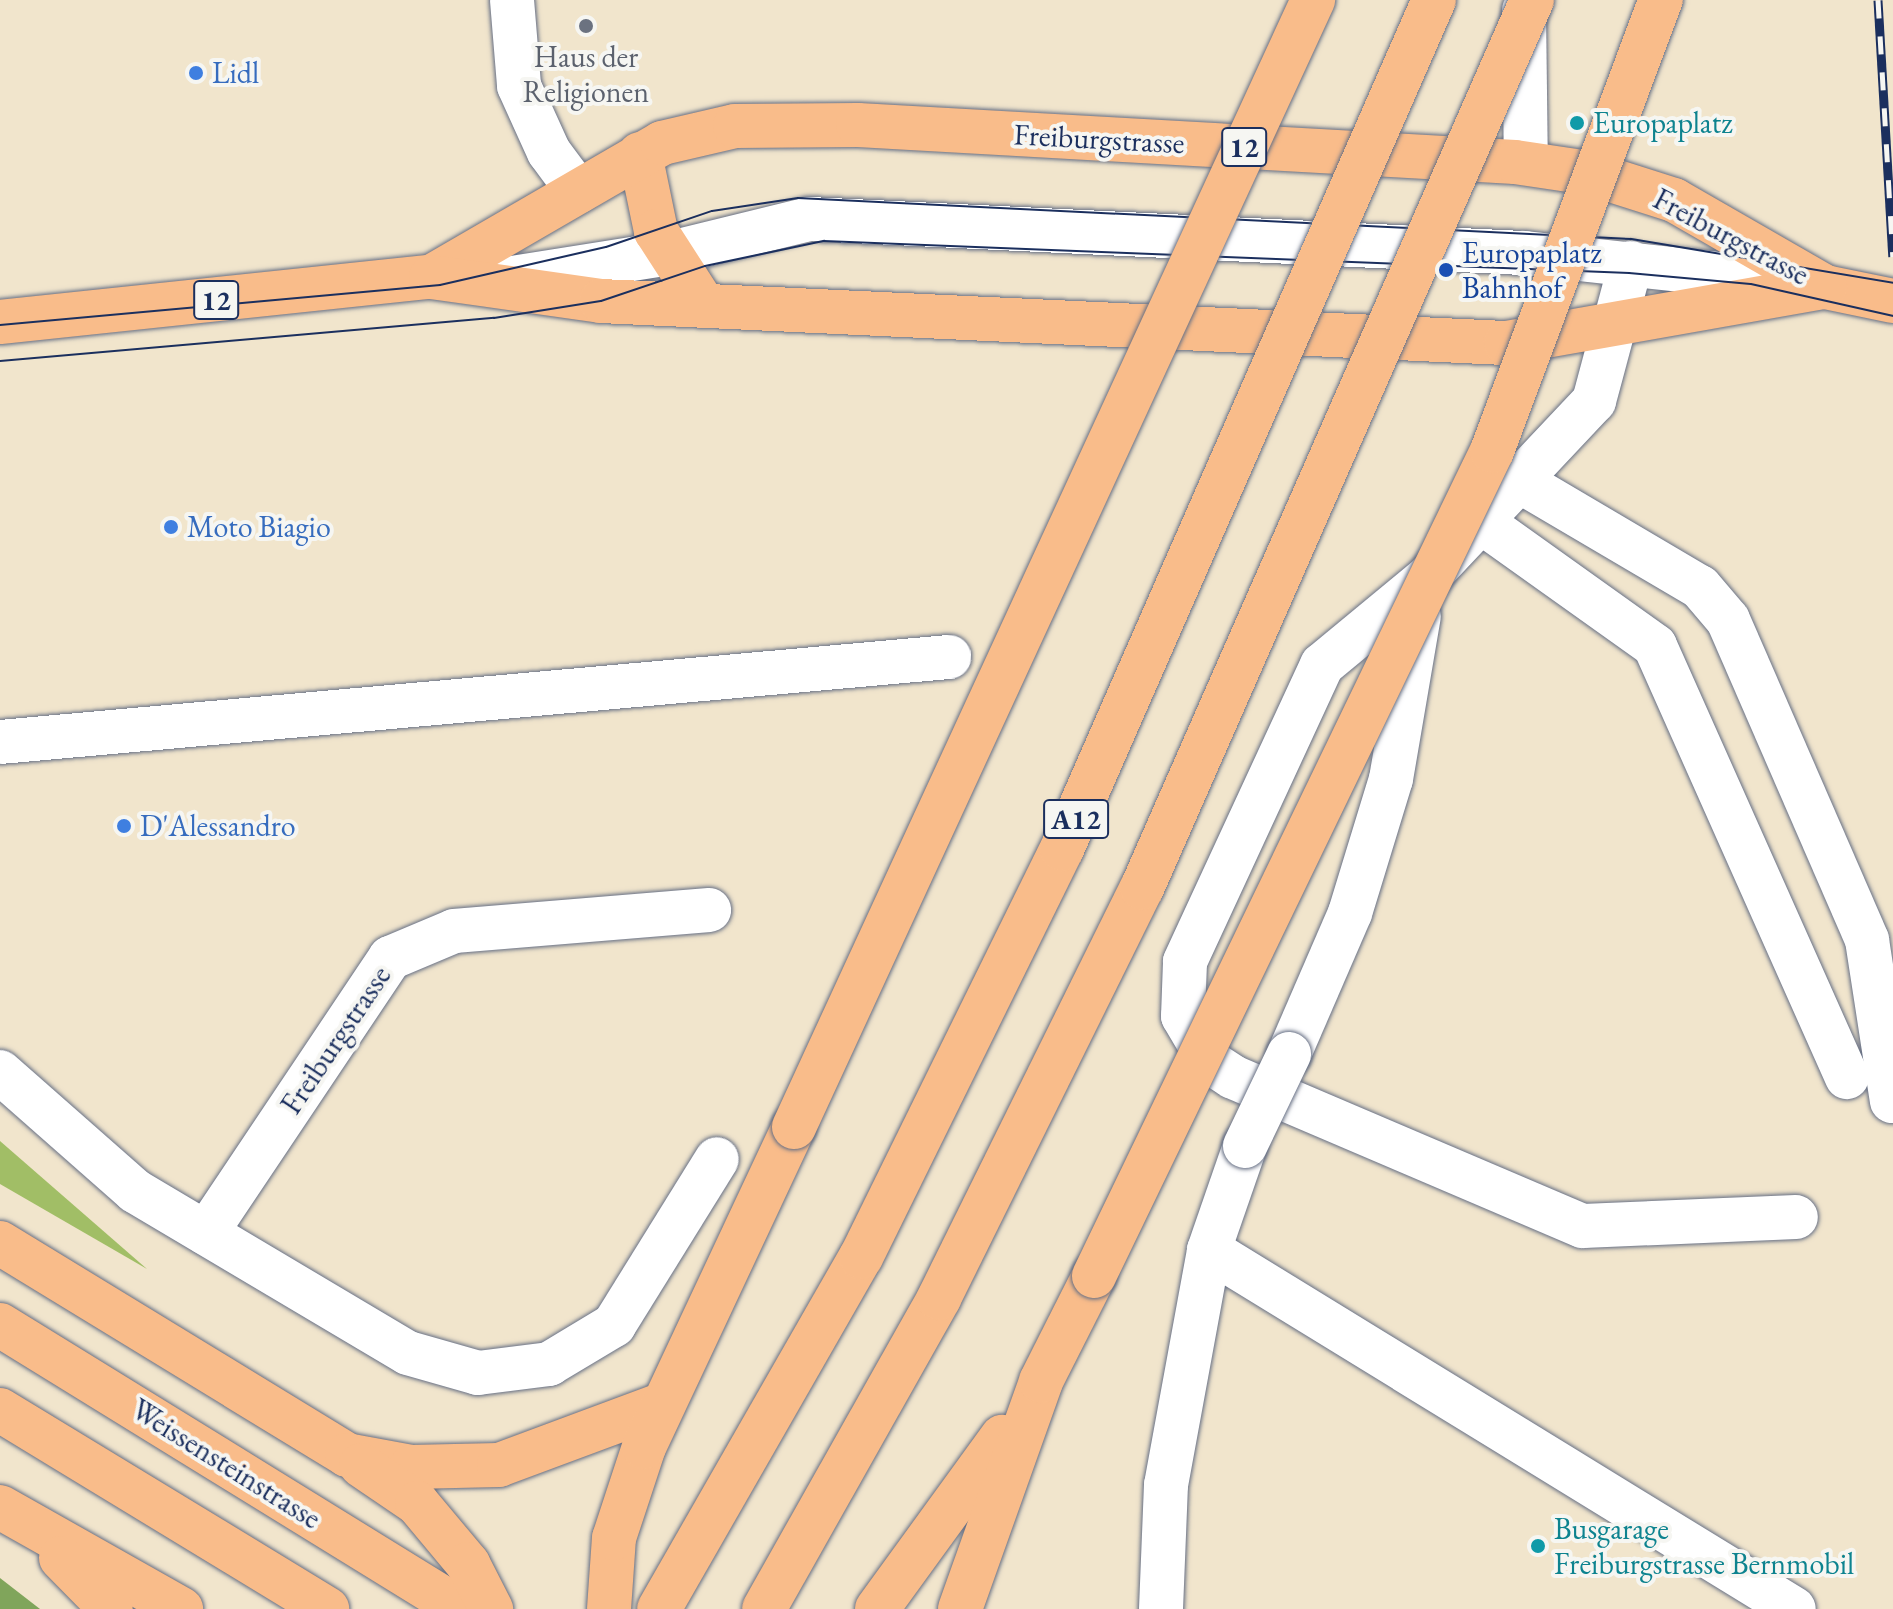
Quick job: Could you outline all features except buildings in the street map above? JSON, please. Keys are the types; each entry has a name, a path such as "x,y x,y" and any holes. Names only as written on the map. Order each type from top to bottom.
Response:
{"main road":[{"path":"609,1609 614,1538 663,1404 1313,0"},
{"name":"A12","path":"659,1609 861,1257 1023,931 1434,0"},
{"path":"764,1609 939,1298 1142,888 1532,0"},
{"path":"960,1609 1041,1381 1492,451 1661,0"},
{"name":"Freiburgstrasse","path":"431,277 640,154 735,126 858,125 1526,163 1674,200 1860,294"},
{"path":"640,154 645,199 670,253 703,304"},
{"name":"Freiburgstrasse","path":"0,322 431,277 601,301 1461,342 1860,294"},
{"path":"0,1243 347,1455 417,1503 468,1564 471,1606"},
{"name":"Weissensteinstrasse","path":"0,1325 471,1606"},
{"path":"877,1609 1041,1381"},
{"path":"347,1455 411,1467 499,1465 663,1404"},
{"path":"0,1410 327,1609"},
{"path":"12,1513 111,1609"},
{"path":"12,1513 181,1609"}],"street":[{"path":"512,0 519,86 549,152 578,191"},
{"path":"1524,0 1526,163"},
{"name":"Freiburgstrasse","path":"431,277 520,281 670,253 810,219 1631,263 1860,294"},
{"path":"1631,263 1619,325 1594,401 1426,579 1322,665 1289,728 1185,962 1183,1016 1194,1040 1233,1077 1300,1110 1583,1226 1796,1217"},
{"path":"1518,480 1700,587 1728,620 1867,940 1892,1101"},
{"path":"1480,521 1655,646 1847,1077"},
{"path":"1161,1609 1166,1485 1209,1250 1245,1146 1350,913 1391,779 1426,579"},
{"path":"0,742 949,657"},
{"name":"Freiburgstrasse","path":"206,1233 390,958 454,931 709,910"},
{"path":"0,1072 135,1191 408,1353 450,1368 510,1374 579,1351 614,1325 717,1159"},
{"path":"1209,1250 1794,1609"}],"green space":[{"path":"0,1141 147,1269 0,1184"},
{"path":"0,1578 40,1609 0,1609"}],"tram line":[{"path":"0,325 440,285 606,247 712,211 798,198 1631,239 1893,283"},
{"path":"0,361 494,318 601,301 705,266 824,241 1629,273 1751,284 1893,316"}],"railway":[{"path":"1878,0 1893,257"}],"place":[{"name":"Haus der Religionen","path":"586,26"},
{"name":"Lidl","path":"196,73"},
{"name":"Europaplatz","path":"1577,123"},
{"name":"Europaplatz Bahnhof","path":"1446,270"},
{"name":"Moto Biagio","path":"171,527"},
{"name":"D'Alessandro","path":"124,826"},
{"name":"Busgarage Freiburgstrasse Bernmobil","path":"1538,1546"}]}
